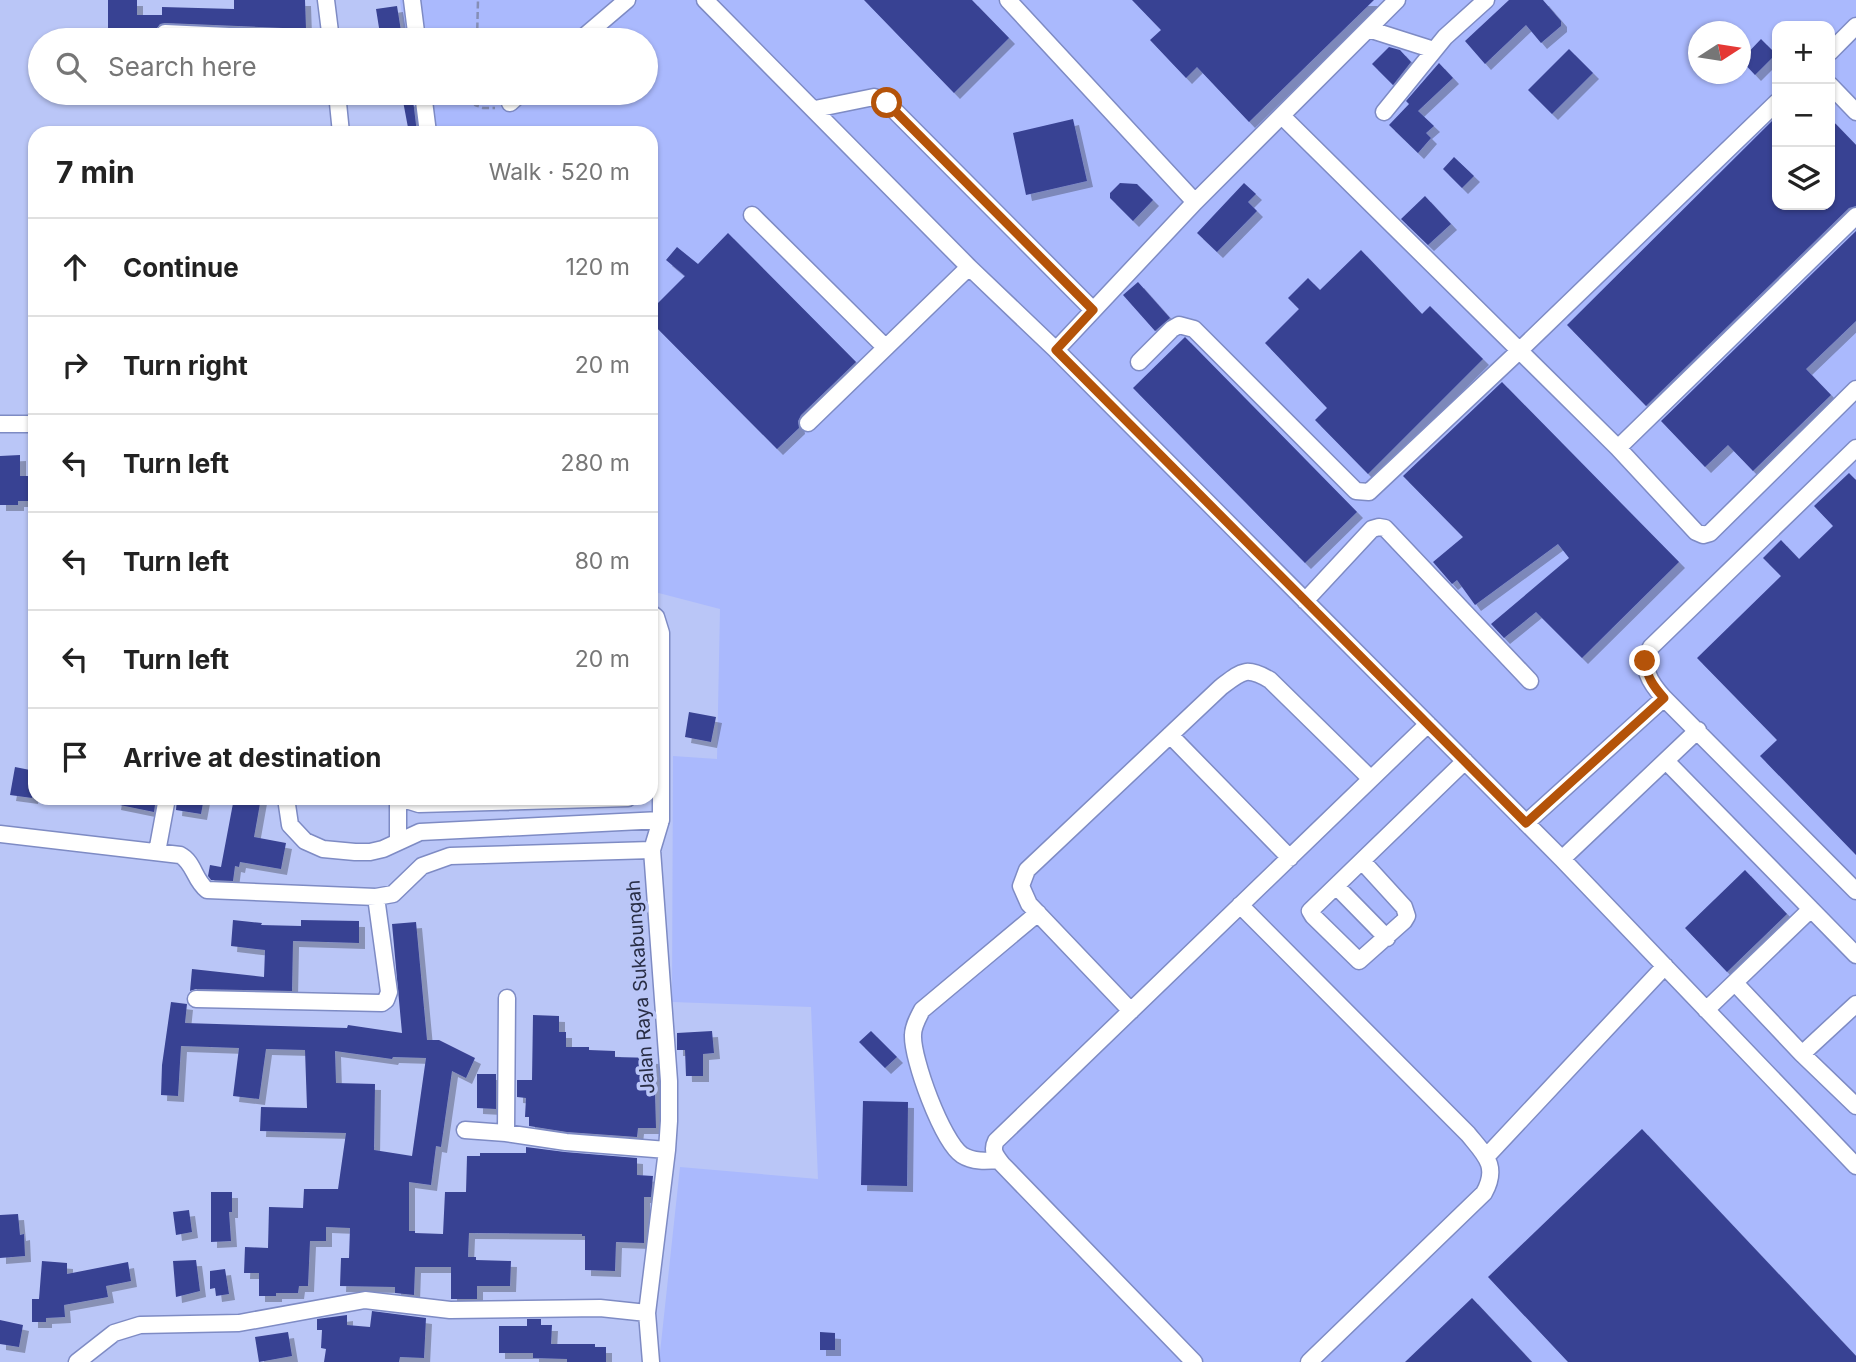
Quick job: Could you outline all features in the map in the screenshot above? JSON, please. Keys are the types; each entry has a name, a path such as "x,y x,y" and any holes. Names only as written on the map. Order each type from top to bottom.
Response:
{"street":[{"path":"326,0 330,28"},
{"path":"412,0 416,28"},
{"path":"594,28 627,0"},
{"path":"705,0 1562,859 1856,1166"},
{"path":"1009,0 1195,202"},
{"path":"1056,350 1195,202 1283,117 1397,0"},
{"path":"1384,112 1434,50 1486,0"},
{"path":"1835,46 1856,26"},
{"path":"1368,29 1434,50"},
{"path":"1835,90 1856,112"},
{"path":"815,109 874,97 887,103 1093,310"},
{"path":"338,105 340,126"},
{"path":"425,105 427,126"},
{"path":"1139,362 1172,329 1179,325 1194,329 1356,491 1371,491 1772,107"},
{"path":"1283,117 1618,448 1696,532 1703,535 1710,533 1856,389"},
{"path":"752,215 885,347"},
{"path":"1618,448 1856,216"},
{"path":"808,423 969,267"},
{"path":"0,424 28,424"},
{"path":"1856,448 1651,647 1645,661 1652,685 1856,891"},
{"path":"1305,601 1373,529 1385,528 1530,681"},
{"name":"Jalan Raya Sukabungah","path":"658,623 661,633 658,731"},
{"path":"1131,1011 1023,894 1021,886 1027,870 1238,674 1256,672 1270,680 1371,779"},
{"path":"1526,823 1664,698"},
{"path":"1194,1362 999,1160 993,1147 996,1141 1428,724"},
{"path":"1562,859 1698,730"},
{"path":"1170,735 1290,858"},
{"path":"1362,861 1407,912 1404,922 1361,961 1357,961 1310,912 1312,909 1465,761"},
{"path":"1666,761 1856,955"},
{"path":"157,852 166,805"},
{"path":"287,805 290,825 305,841 323,849 370,852 420,832 661,820"},
{"path":"398,841 399,805"},
{"name":"Jalan Raya Sukabungah","path":"651,1362 647,1313 667,1150 669,1081 652,850 661,820 658,805"},
{"path":"0,834 157,852 186,858 197,880 207,890 376,897 393,894 422,866 450,856 652,850"},
{"path":"1336,886 1387,938"},
{"path":"196,999 377,1004 386,1000 389,992 376,897"},
{"path":"1240,905 1468,1134 1486,1157 1491,1170 1490,1182 1483,1193 1309,1362"},
{"path":"1706,1010 1811,909"},
{"path":"999,1160 983,1162 972,1159 955,1148 930,1101 913,1045 912,1033 922,1010 1038,913"},
{"path":"1486,1157 1665,966"},
{"path":"1735,983 1802,1055 1856,1106"},
{"path":"506,1133 507,998"},
{"path":"1802,1055 1856,1004"},
{"path":"465,1130 667,1150"},
{"path":"77,1362 114,1333 140,1325 239,1323 365,1300 458,1310 600,1308 647,1313"}],"path":[{"path":"477,28 478,0"},
{"path":"475,105 483,108 500,105"}],"shaded area":[{"path":"400,0 1856,0 1856,1362 659,1362 680,1167 818,1179 811,1007 672,1002 673,756 717,759 720,609 658,593 658,126 415,126 412,105 658,105 658,28 404,28"}],"building":[{"path":"108,0 137,0 137,15 162,15 162,7 234,9 234,0 305,0 306,28 165,23 157,28 108,28"},
{"path":"864,0 972,0 1009,38 954,93"},
{"path":"1132,0 1374,0 1249,122 1197,67 1186,78 1150,40 1161,30"},
{"path":"1509,0 1543,0 1561,21 1561,26 1541,43 1526,25 1485,64 1465,41"},
{"path":"397,6 401,28 379,28 376,9"},
{"path":"1761,39 1772,50 1772,58 1755,75 1751,71 1751,50"},
{"path":"1389,47 1400,50 1411,62 1393,85 1372,64"},
{"path":"1569,49 1593,73 1552,114 1528,90"},
{"path":"1439,63 1453,78 1418,111 1434,126 1426,133 1431,138 1418,153 1389,125 1409,104 1406,101"},
{"path":"404,105 414,105 416,126 408,126"},
{"path":"1073,119 1087,181 1026,195 1013,133"},
{"path":"1772,121 1772,210 1835,210 1835,123 1856,145 1856,206 1849,208 1646,406 1567,325"},
{"path":"1454,157 1474,176 1462,188 1443,169"},
{"path":"1120,183 1137,184 1153,200 1133,221 1110,198 1110,193"},
{"path":"1244,183 1256,194 1248,202 1257,211 1217,252 1197,233"},
{"path":"1425,196 1451,224 1428,245 1401,219"},
{"path":"1856,231 1856,321 1806,369 1831,395 1753,471 1728,445 1705,467 1661,421"},
{"path":"728,233 856,362 801,415 799,428 777,449 658,329 658,303 685,276 666,260 677,247 698,264"},
{"path":"1361,250 1422,314 1430,306 1483,359 1368,474 1315,420 1327,408 1265,343 1299,309 1288,298 1308,278 1320,290"},
{"path":"1138,282 1170,318 1155,331 1123,295"},
{"path":"1185,337 1357,512 1305,563 1133,388"},
{"path":"1502,382 1679,562 1582,658 1536,612 1504,638 1491,624 1569,558 1558,544 1475,605 1457,580 1452,584 1433,562 1463,537 1403,476"},
{"path":"20,455 20,476 28,476 28,501 18,501 18,505 0,505 0,456"},
{"path":"1849,473 1856,480 1856,855 1760,756 1777,740 1697,658 1781,576 1763,558 1781,540 1799,559 1833,526 1814,506"},
{"path":"689,712 716,717 711,742 685,737"},
{"path":"15,767 28,770 28,797 10,795"},
{"path":"120,805 155,805 154,812"},
{"path":"176,805 203,805 201,814 176,810"},
{"path":"233,805 260,805 254,837 286,843 281,869 240,862 239,867 235,866 233,881 211,880 208,876 210,865 221,867"},
{"path":"1745,870 1787,914 1727,972 1685,928"},
{"path":"233,920 262,923 261,925 301,926 301,920 359,921 359,943 293,941 292,991 190,991 192,969 264,977 265,950 231,946"},
{"path":"416,922 427,1040 439,1040 475,1058 466,1078 452,1071 441,1147 436,1146 431,1185 409,1182 409,1231 443,1234 445,1192 466,1192 467,1156 480,1156 480,1153 526,1153 526,1147 637,1158 637,1175 653,1176 651,1197 644,1197 644,1243 616,1242 615,1271 585,1270 585,1236 582,1234 469,1233 468,1257 476,1257 476,1260 511,1261 510,1286 477,1286 477,1299 451,1299 451,1267 415,1267 414,1295 395,1293 395,1287 340,1286 341,1258 349,1258 350,1228 326,1227 326,1241 310,1241 308,1286 299,1286 298,1293 259,1296 259,1273 244,1273 245,1247 268,1248 269,1207 303,1208 304,1189 338,1189 346,1133 260,1131 261,1107 307,1108 305,1050 266,1049 259,1099 233,1096 239,1048 181,1046 178,1096 161,1095 162,1065 171,1002 187,1004 185,1023 347,1028 348,1025 402,1033 392,924","holes":["335,1051 392,1059 426,1058 412,1156 374,1150 375,1084 336,1083"]},
{"path":"533,1015 559,1016 559,1032 566,1032 566,1047 615,1051 615,1057 654,1058 656,1128 638,1128 637,1137 567,1132 529,1126 529,1117 525,1117 526,1098 517,1097 517,1080 532,1080"},
{"path":"712,1031 714,1053 703,1054 703,1076 686,1076 685,1050 677,1050 677,1033"},
{"path":"871,1031 897,1057 885,1068 859,1042"},
{"path":"477,1074 496,1074 496,1109 477,1108"},
{"path":"863,1101 908,1102 907,1186 861,1185"},
{"path":"1642,1129 1856,1356 1856,1362 1568,1362 1488,1277"},
{"path":"211,1192 232,1192 232,1212 229,1212 231,1241 211,1242"},
{"path":"189,1210 192,1232 176,1235 173,1212"},
{"path":"18,1214 20,1235 24,1234 25,1256 0,1258 0,1215"},
{"path":"196,1260 200,1291 176,1297 173,1261"},
{"path":"42,1261 67,1263 67,1274 128,1262 131,1281 106,1286 108,1297 64,1305 65,1317 32,1322 32,1299 39,1299"},
{"path":"225,1269 229,1294 216,1296 215,1288 210,1289 210,1271"},
{"path":"1472,1298 1532,1362 1405,1362"},
{"path":"372,1311 426,1318 424,1358 400,1357 399,1362 324,1362 326,1349 321,1348 322,1330 317,1330 317,1319 347,1315 347,1325 370,1327"},
{"path":"527,1319 541,1319 541,1325 552,1325 551,1344 595,1344 595,1347 606,1347 606,1362 567,1362 567,1359 533,1358 533,1353 499,1353 499,1326 527,1326"},
{"path":"0,1320 23,1325 19,1347 0,1344"},
{"path":"288,1332 292,1356 259,1362 255,1337"},
{"path":"820,1332 835,1333 835,1350 820,1350"}],"route":[{"path":"887,103 1093,310 1056,350 1526,823 1664,698 1652,685 1645,661"}]}
